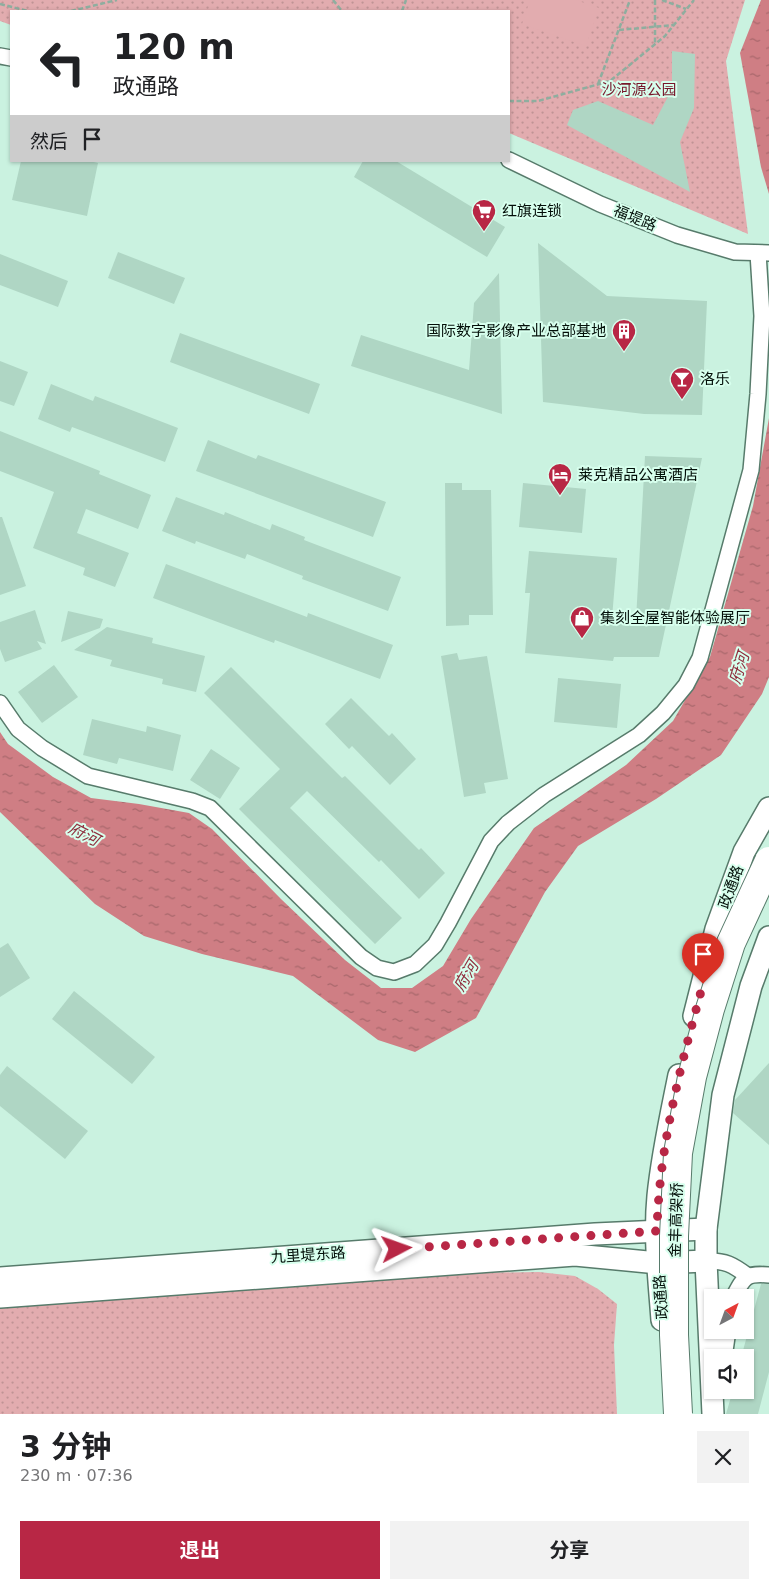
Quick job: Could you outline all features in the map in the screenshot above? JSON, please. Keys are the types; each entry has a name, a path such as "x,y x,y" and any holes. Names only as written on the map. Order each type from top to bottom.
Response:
{"highway":[{"name":"金丰高架桥","path":"678,1414 674,1335 674,1236 678,1153 692,1077 710,1009 731,942 769,861"},
{"name":"金丰高架桥","path":"693,1414 690,1311 690,1177 696,1127 726,1000 769,893"}],"main road":[{"name":"政通路","path":"670,1414 657,1231 658,1198 664,1146 682,1061 716,929 744,852 769,808"},
{"path":"713,1414 706,1229 723,1095 751,986 769,937"},
{"name":"九里堤东路","path":"0,1278 706,1229"},
{"path":"0,1297 575,1255 658,1263 706,1261"}],"street":[{"name":"福堤路","path":"510,160 600,204 677,235 735,252 764,253"},
{"path":"0,703 18,729 42,748 88,776 133,785 192,801 210,808 361,957 377,968 394,972 415,964 435,945 491,841 508,823 544,795 639,735 663,713 686,685 700,658 751,470 758,394 764,253"},
{"path":"706,1261 719,1260 734,1265 748,1276"},
{"path":"738,1289 748,1276 757,1274 769,1275"},
{"path":"718,1414 719,1399"}],"path":[{"path":"75,10 117,0"},
{"path":"333,0 341,10"},
{"path":"598,84 630,0"},
{"path":"655,0 655,44"},
{"path":"662,0 687,9"},
{"path":"510,101 538,101 610,81 665,36 694,0"},
{"path":"0,4 24,10"},
{"path":"619,30 674,25"}],"green space":[{"name":"沙河源公园","path":"0,0 745,0 726,61 748,234 510,133 510,10 10,10 10,25 0,21"},
{"path":"530,0 576,0 599,8 586,46 522,24"},
{"path":"539,1272 575,1276 598,1289 617,1304 614,1345 617,1414 0,1414 0,1305 457,1273"}],"water":[{"path":"761,0 769,0 769,194 761,167 740,53"},
{"name":"府河","path":"769,418 769,677 762,694 721,755 656,799 578,846 545,892 476,1018 415,1052 378,1040 293,976 202,954 144,936 95,904 0,812 0,732 8,744 53,777 91,798 189,813 212,829 345,960 381,988 412,988 443,966 471,919 534,828 626,765 673,721 710,657 753,506"}],"building":[{"path":"672,51 695,54 694,108 680,142 690,192 567,125 573,110 598,101 653,125 672,89"},
{"path":"21,162 98,163 87,216 12,200"},
{"path":"362,162 398,162 505,227 487,257 354,177"},
{"name":"国际数字影像产业总部基地","path":"538,243 607,296 707,301 702,415 644,414 543,402"},
{"path":"118,252 185,278 174,304 108,278"},
{"path":"0,254 68,281 58,307 0,285"},
{"path":"499,273 502,414 351,366 361,335 469,370 474,303"},
{"path":"180,333 320,384 309,414 170,362"},
{"path":"0,361 28,372 14,406 0,401"},
{"path":"51,384 93,401 95,396 178,428 165,462 72,427 70,432 38,419"},
{"path":"0,431 100,471 99,474 151,495 138,529 86,509 77,533 129,553 115,587 83,575 85,568 33,548 54,492 0,471"},
{"path":"208,440 256,459 258,455 386,502 373,537 196,471"},
{"path":"645,456 702,458 659,657 614,657 613,661 525,653 530,593 525,593 529,551 617,558 612,618 636,620"},
{"path":"445,483 462,483 462,490 491,490 493,615 469,615 469,625 446,626"},
{"path":"523,483 586,489 582,533 519,527"},
{"path":"176,497 224,515 225,512 270,530 272,524 305,537 304,540 401,577 388,611 302,579 303,576 247,554 245,559 196,541 195,544 162,531"},
{"path":"0,517 2,517 26,586 0,595"},
{"path":"166,564 307,617 308,613 393,645 380,679 275,640 274,643 153,598"},
{"path":"35,610 46,644 37,641 42,649 5,662 0,649 0,622"},
{"path":"68,611 103,619 100,628 61,642"},
{"path":"107,627 153,638 152,643 205,656 196,692 162,684 163,679 110,666 112,660 74,650"},
{"path":"457,653 459,660 487,656 508,779 484,783 486,793 464,797 441,656"},
{"path":"54,665 78,697 42,723 18,692"},
{"path":"231,667 342,778 345,776 419,850 421,848 445,873 419,899 381,860 379,862 307,791 290,808 402,918 375,944 239,809 280,769 204,693"},
{"path":"558,678 621,684 617,728 554,722"},
{"path":"351,698 389,736 392,733 416,759 390,785 352,746 349,749 325,724"},
{"path":"92,719 146,732 147,726 181,735 173,771 119,758 117,764 83,755"},
{"path":"211,749 240,768 220,799 190,780"},
{"path":"8,943 30,978 0,997 0,948"},
{"path":"74,991 155,1057 132,1084 52,1019"},
{"path":"769,1063 769,1145 733,1113 735,1100"},
{"path":"7,1066 88,1131 65,1159 0,1106 0,1075"},
{"path":"761,1284 769,1284 769,1372 758,1414 726,1414 730,1399 754,1399 754,1349 743,1349 746,1339 754,1339 754,1310"}],"place":[{"name":"红旗连锁","path":"484,232"},
{"name":"国际数字影像产业总部基地","path":"624,352"},
{"name":"洛乐","path":"682,400"},
{"name":"莱克精品公寓酒店","path":"560,496"},
{"name":"集刻全屋智能体验展厅","path":"582,639"}],"route":[{"path":"397,1249 657,1231 658,1198 664,1146 682,1061 703,984"}]}
